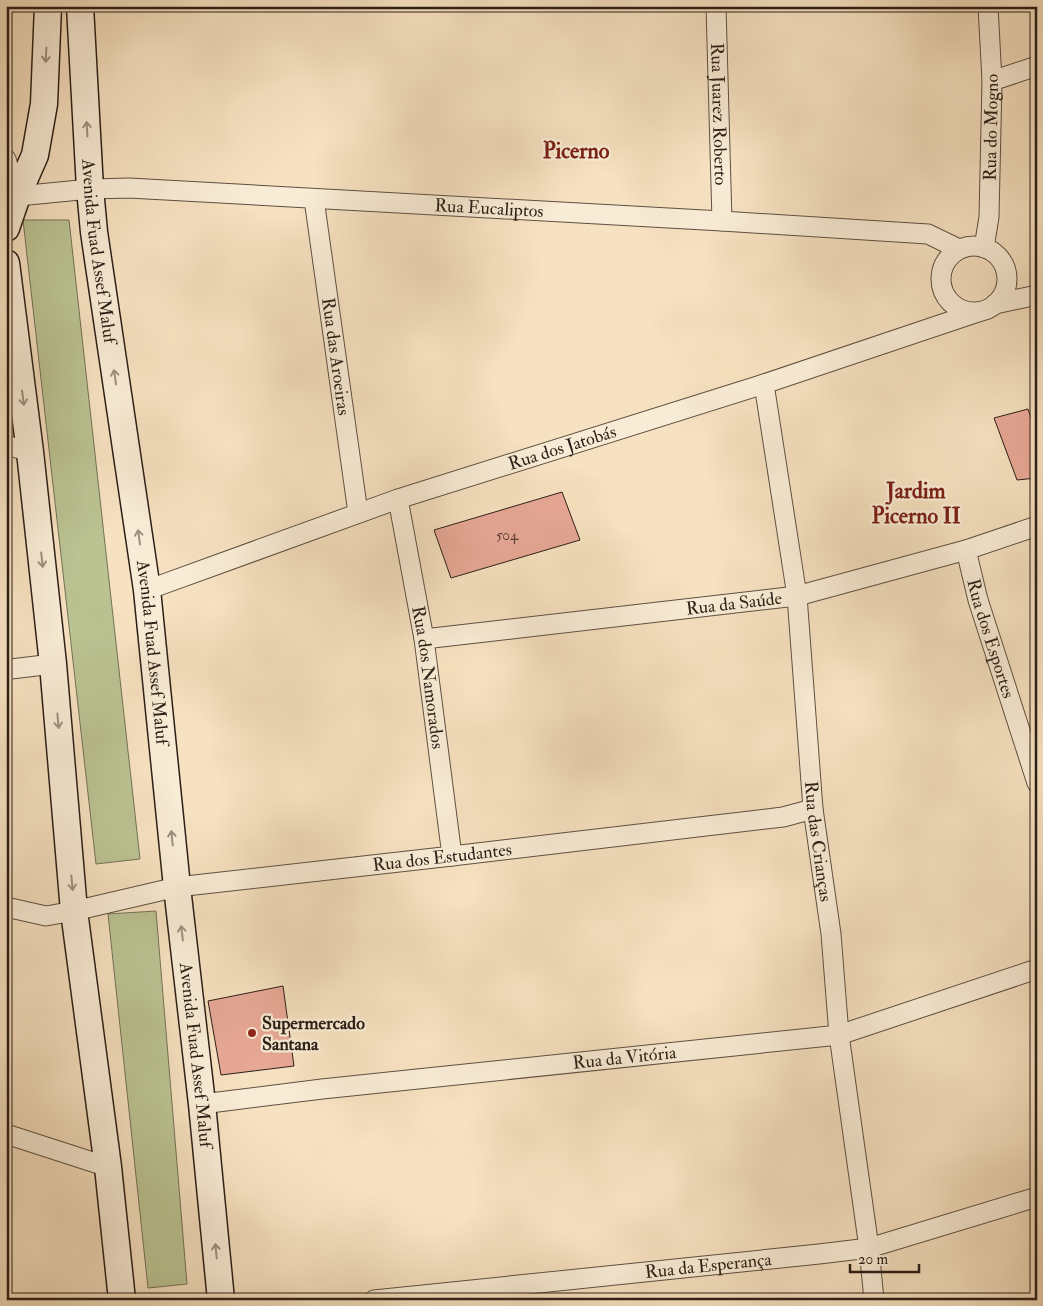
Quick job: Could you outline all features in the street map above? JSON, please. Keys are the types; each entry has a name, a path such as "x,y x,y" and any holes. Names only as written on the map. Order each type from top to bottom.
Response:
{"main road":[{"path":"6,228 12,197 34,155 44,104 48,6"},
{"name":"Avenida Fuad Assef Maluf","path":"80,6 94,232 147,590 176,887 202,1104 221,1300"},
{"path":"6,263 18,448 53,664 74,911 108,1167 122,1300"}],"street":[{"name":"Rua Juarez Roberto","path":"716,6 722,220"},
{"name":"Rua do Mogno","path":"984,248 989,217 992,81 988,6"},
{"path":"992,81 1037,66"},
{"path":"6,159 12,197"},
{"name":"Rua Eucaliptos","path":"12,197 90,189 129,188 722,220 928,234 959,249"},
{"name":"Rua das Aroeiras","path":"314,199 358,513"},
{"path":"976,246 984,248 993,252 1000,259 1006,273 1006,288 1002,297 995,304 978,312 969,312 952,304 945,295 941,285 941,274 944,264 950,255 959,249 976,246"},
{"path":"995,304 1037,294"},
{"name":"Rua dos Jatobás","path":"147,590 398,499 764,384 978,312"},
{"name":"Rua das Crianças","path":"764,384 797,596 813,809 831,934 839,1035 874,1300"},
{"name":"Rua dos Namorados","path":"398,499 424,639 452,856"},
{"name":"Rua da Saúde","path":"424,639 797,596 966,550 1037,526"},
{"name":"Rua dos Esportes","path":"966,550 978,600 1037,783"},
{"path":"6,668 53,664"},
{"name":"Rua dos Estudantes","path":"6,907 46,916 176,887 783,817 813,809"},
{"name":"Rua da Vitória","path":"202,1104 322,1089 839,1035 1037,969"},
{"path":"6,1134 108,1167"},
{"name":"Rua da Esperança","path":"374,1300 868,1248 1037,1197"}],"green space":[{"path":"23,220 69,220 140,859 96,864"},
{"path":"156,911 187,1284 148,1288 108,914"}],"building":[{"path":"1028,409 1037,434 1037,478 1017,480 994,418"},
{"path":"562,492 580,540 451,578 434,530"},
{"name":"Supermercado Santana","path":"283,986 294,1066 221,1075 208,1001"}],"place":[{"name":"Supermercado Santana","path":"252,1033"}],"district":[{"name":"Picerno","path":"576,150"},
{"name":"Jardim Picerno II","path":"916,502"}]}
